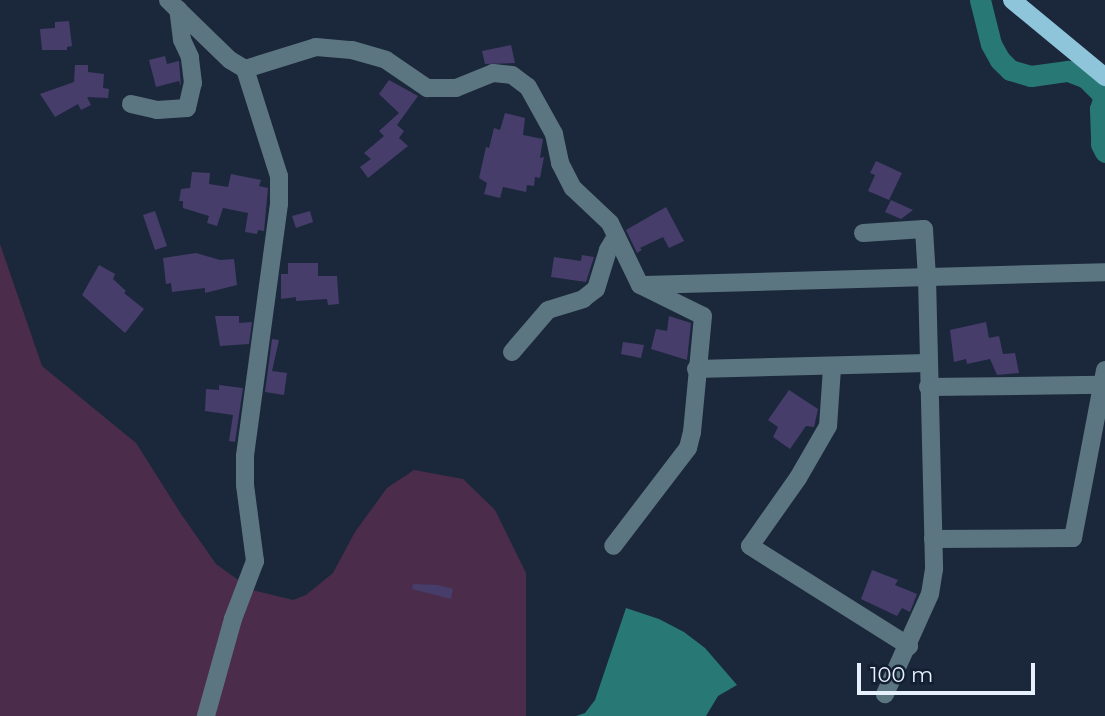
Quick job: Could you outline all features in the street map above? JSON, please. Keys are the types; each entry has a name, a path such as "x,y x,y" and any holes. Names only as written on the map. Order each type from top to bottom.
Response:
{"main road":[{"path":"1012,0 1105,77"}],"street":[{"path":"173,4 230,60 245,69 279,176 279,204 245,456 245,485 255,561 233,619 206,716"},
{"path":"131,104 158,110 187,108 192,76 190,57 181,40 173,4"},
{"path":"245,69 316,47 352,50 386,60 427,88 456,88 493,73 512,75 528,87 554,134 560,163 573,188 610,223 640,285 703,316 692,432 688,448 613,546"},
{"path":"863,233 924,229 927,278 934,569 930,594 909,646 885,694"},
{"path":"512,352 548,310 583,299 596,289 608,250 616,236"},
{"path":"640,285 1105,272"},
{"path":"696,369 832,368 927,363"},
{"path":"832,368 828,426 798,478 750,546 909,646"},
{"path":"928,387 1103,377 1073,538 933,539"}],"shaded area":[{"path":"0,244 42,366 136,443 216,564 252,590 293,600 306,595 333,573 355,532 387,488 414,470 463,479 495,510 526,573 526,716 0,716"},
{"path":"626,608 659,619 684,632 705,648 737,685 718,696 706,716 576,716 585,713 595,700"}],"building":[{"path":"69,21 72,46 67,47 67,50 42,50 40,29 55,28 55,22"},
{"path":"511,45 515,63 485,64 482,51"},
{"path":"165,56 167,64 179,61 181,86 179,81 156,87 149,60"},
{"path":"75,65 88,65 88,72 104,74 103,88 109,89 108,98 87,97 91,105 81,110 78,104 55,117 40,94 74,82"},
{"path":"389,80 418,96 397,125 404,131 399,138 408,146 368,178 360,167 371,159 364,153 384,136 379,131 399,113 379,94"},
{"path":"505,113 525,118 523,135 543,139 540,158 544,157 540,178 535,177 534,186 527,185 526,192 503,187 500,198 484,194 487,183 479,178 486,147 489,148 494,128 500,130"},
{"path":"876,161 902,173 889,200 868,191 875,175 870,173"},
{"path":"192,172 210,173 209,184 228,187 231,174 261,180 259,186 268,188 264,231 258,230 257,234 245,232 248,213 223,208 217,226 207,223 209,216 183,208 183,201 179,201 181,189 190,188"},
{"path":"891,200 913,210 901,219 885,212"},
{"path":"666,207 684,241 669,248 663,237 640,248 642,250 637,253 626,230"},
{"path":"155,211 167,246 155,250 143,215"},
{"path":"310,211 313,222 296,228 292,216"},
{"path":"196,253 220,260 234,259 237,285 205,293 205,288 172,292 171,283 166,284 163,258"},
{"path":"582,255 594,257 586,282 551,277 554,257 581,261"},
{"path":"288,263 318,263 318,276 337,276 339,304 328,305 327,299 281,299 281,274 288,274"},
{"path":"99,265 115,274 113,279 126,291 124,293 144,309 125,333 82,295"},
{"path":"215,316 239,316 239,323 252,322 249,344 220,346"},
{"path":"669,316 691,323 687,360 651,349 656,329 667,331"},
{"path":"986,322 989,338 999,336 1003,354 1015,353 1019,373 997,375 990,359 967,364 966,359 954,362 950,330"},
{"path":"272,339 279,340 272,371 287,373 284,395 265,392"},
{"path":"623,342 644,345 641,358 621,354"},
{"path":"219,385 243,388 235,442 229,441 233,415 205,411 206,389 219,390"},
{"path":"789,390 818,409 814,427 806,426 790,449 773,437 778,427 768,420"},
{"path":"872,570 898,580 895,585 917,594 910,612 902,608 897,616 861,599"},
{"path":"413,584 438,585 453,589 451,599 412,589"}],"waterway":[{"path":"980,0 991,44 1000,60 1010,70 1031,76 1068,71 1086,78 1104,96 1100,109 1101,144 1105,152"}]}
